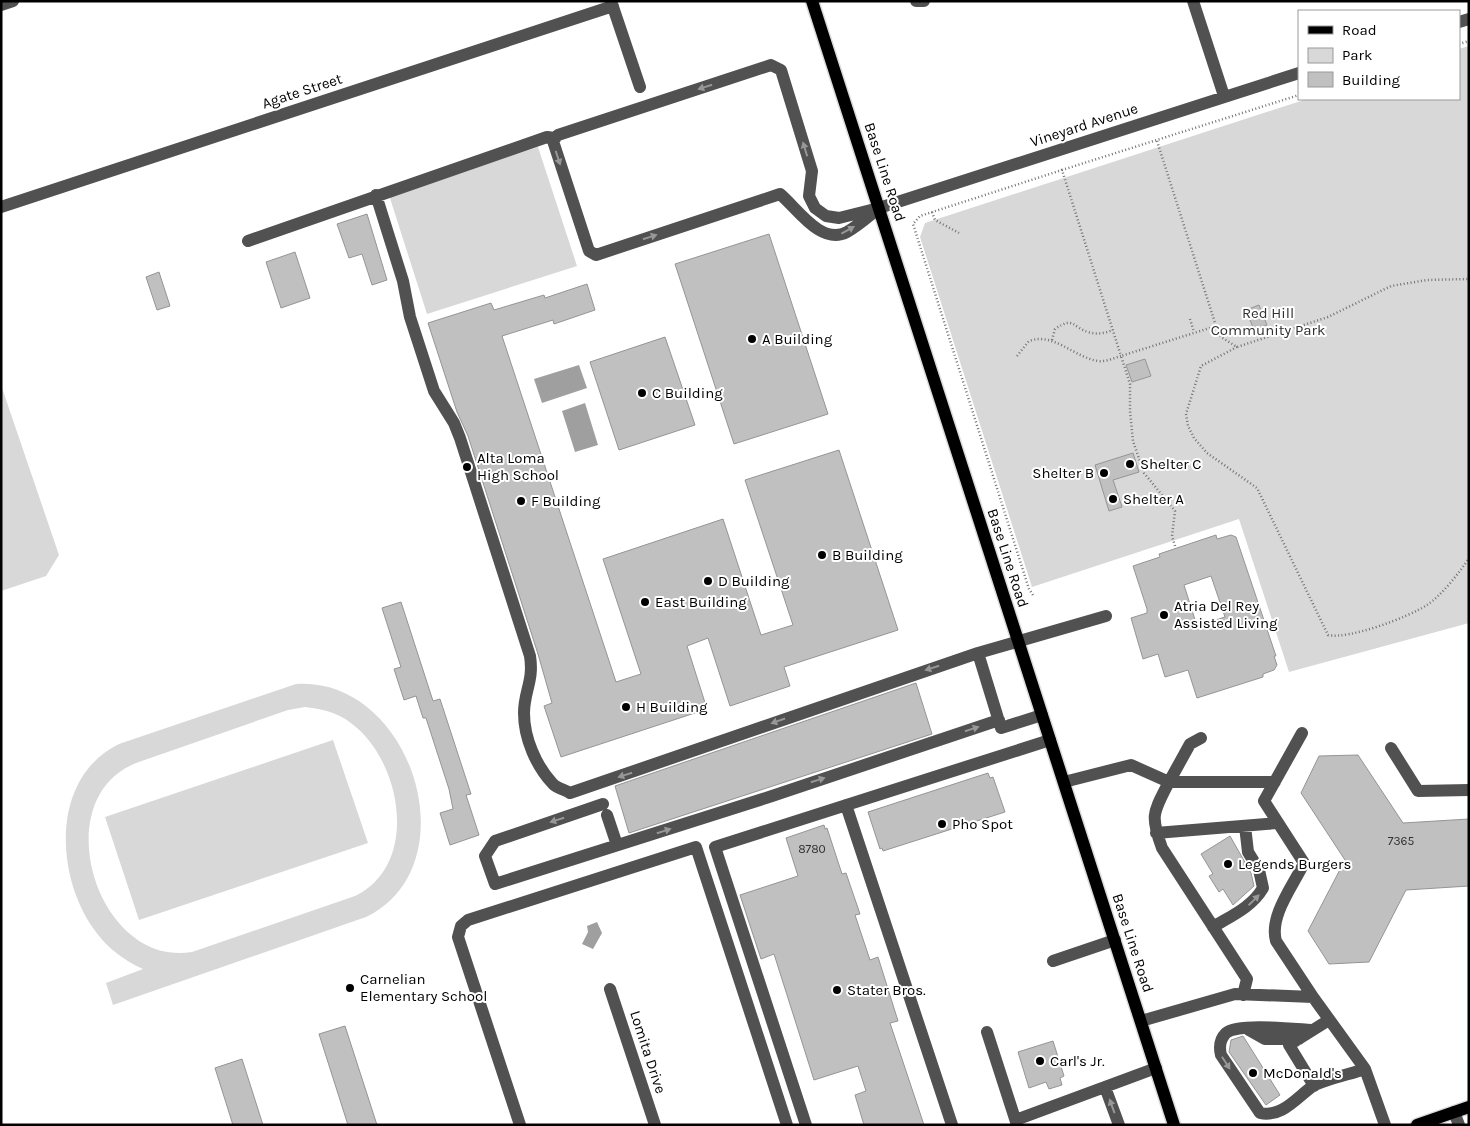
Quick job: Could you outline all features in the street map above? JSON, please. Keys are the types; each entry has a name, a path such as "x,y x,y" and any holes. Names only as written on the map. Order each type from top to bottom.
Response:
{"main road":[{"name":"Base Line Road","path":"812,1 1174,1125"},
{"path":"1417,1125 1469,1107"}],"street":[{"path":"1,5 13,1"},
{"path":"916,1 924,1"},
{"path":"1194,1 1224,96"},
{"path":"612,4 640,87"},
{"name":"Agate Street","path":"1,206 612,4"},
{"name":"Vineyard Avenue","path":"248,240 547,137 555,138 567,132 771,65 781,70 812,171 809,196 815,208 826,216 839,218 879,208 1298,73"},
{"path":"555,138 553,141 556,152 589,251 596,255 780,194 808,222 819,230 834,236 846,233 879,208"},
{"path":"376,195 403,281 410,317 431,383 460,438 530,656 533,673 524,713 528,738 537,763 554,785 570,793 978,653 1106,616"},
{"path":"978,653 1001,728 1042,715"},
{"path":"617,845 605,810 494,841 485,856 495,884 617,845 999,720"},
{"path":"1302,733 1264,802 1304,864 1275,921 1273,931 1276,941 1313,997 1365,1069 1385,1125"},
{"path":"1201,738 1190,744 1183,754 1156,807 1153,826 1162,848 1247,979 1243,995"},
{"path":"806,1125 715,847 1050,740"},
{"path":"1391,748 1418,792 1469,790"},
{"path":"1064,782 1131,765 1169,782 1275,782"},
{"path":"846,805 952,1125"},
{"path":"1156,832 1277,823"},
{"path":"1213,927 1248,906 1258,897 1263,888 1259,870 1248,852 1245,826"},
{"path":"520,1125 458,937 461,926 468,920 696,847 787,1125"},
{"path":"1053,961 1115,940"},
{"name":"Lomita Drive","path":"610,990 655,1125"},
{"path":"1141,1021 1235,994 1313,997"},
{"path":"1314,1086 1289,1045 1329,1020"},
{"path":"1311,1030 1246,1028 1227,1033 1219,1047 1221,1055 1260,1113 1274,1114 1305,1095 1314,1086 1365,1069"},
{"path":"1246,1028 1265,1039 1299,1039"},
{"path":"987,1032 1016,1122 1156,1068"},
{"path":"1105,1087 1118,1125"},
{"path":"1454,1112 1459,1125"}],"path":[{"path":"1033,595 1029,589 913,229 916,219 932,212 1298,95"},
{"path":"1157,141 1216,326 1221,337 1237,347"},
{"path":"1062,170 1130,384 1133,441 1144,473 1175,511 1172,536 1175,546"},
{"path":"932,212 935,220 959,233"},
{"path":"1469,279 1427,280 1390,286 1328,317 1237,347 1201,366 1186,414 1188,426 1194,438 1207,453 1257,488 1328,635 1336,637 1353,633 1412,613 1429,604 1463,568 1469,558"},
{"path":"1190,319 1194,332"},
{"path":"1052,340 1056,329 1068,322 1074,323 1087,332 1095,334 1113,330"},
{"path":"1017,356 1029,341 1046,338 1075,353 1098,361 1121,356 1216,326"}],"green space":[{"name":"Red Hill Community Park","path":"1469,46 1469,623 1289,672 1239,519 1032,587 920,237 925,223 1304,100 1460,100 1460,49"},
{"path":"538,147 577,266 427,314 389,195"},
{"path":"1,385 59,555 46,576 1,591"},
{"path":"296,684 336,690 370,710 397,740 414,778 421,818 416,858 398,892 366,917 113,1005 106,983 143,969 122,957 103,941 80,906 71,881 67,855 66,828 71,802 81,779 97,759 119,744","holes":["305,707 333,713 351,723 372,745 385,766 393,790 397,815 396,840 389,862 375,881 355,896 192,952 159,950 130,934 109,909 94,877 89,843 93,810 108,782 136,763 288,710"]},
{"path":"333,740 368,843 139,920 105,817"}],"shaded area":[{"path":"579,365 587,388 542,403 534,379"},
{"path":"585,403 598,445 575,452 562,411"},
{"path":"597,922 602,933 593,949 582,944 588,932 587,926"}],"building":[{"path":"367,214 387,280 372,285 362,254 349,258 337,224"},
{"name":"A Building","path":"769,234 828,414 734,444 675,264"},
{"path":"295,252 310,298 281,308 266,262"},
{"path":"159,272 170,306 157,310 146,277"},
{"path":"587,284 595,310 554,324 553,320 502,336 616,682 641,674 603,559 723,519 761,635 793,625 745,480 839,450 898,630 784,667 790,686 730,706 708,638 687,646 707,709 561,757 544,706 552,703 538,654 468,436 457,412 428,323 491,303 494,310 544,295 545,298"},
{"path":"1259,305 1267,325 1254,330 1246,310"},
{"name":"C Building","path":"665,337 695,425 619,450 590,362"},
{"path":"1145,359 1151,376 1132,382 1126,365"},
{"path":"1133,453 1139,472 1113,480 1122,507 1109,511 1095,465"},
{"name":"Atria Del Rey Assisted Living","path":"1216,535 1217,539 1231,535 1236,537 1276,656 1274,656 1277,665 1274,670 1263,674 1263,677 1197,698 1188,670 1165,677 1158,654 1143,659 1131,618 1147,613 1147,609 1133,566 1160,557 1159,554","holes":["1211,576 1225,617 1197,626 1184,585"]},
{"path":"401,602 433,701 440,699 471,794 466,795 479,835 450,845 440,813 453,809 449,789 426,718 423,718 416,696 404,700 394,669 401,667 382,608"},
{"path":"916,683 932,734 629,833 615,786"},
{"path":"1358,755 1403,823 1469,819 1469,886 1406,890 1369,962 1329,964 1308,931 1345,860 1301,793 1319,756"},
{"path":"988,773 990,778 993,777 1005,812 883,851 882,848 880,849 868,812"},
{"path":"824,825 825,829 827,828 842,874 846,873 860,914 855,915 870,960 878,957 898,1021 890,1023 924,1125 864,1125 855,1095 866,1091 858,1066 814,1080 774,954 761,959 740,895 798,876 786,838"},
{"name":"Legends Burgers","path":"1230,836 1251,873 1254,886 1233,905 1223,889 1219,892 1209,876 1213,874 1201,854"},
{"path":"345,1026 377,1125 348,1125 319,1034"},
{"name":"McDonald's","path":"1243,1036 1280,1095 1266,1105 1229,1052 1231,1040"},
{"path":"1053,1041 1064,1076 1060,1078 1062,1085 1049,1089 1046,1082 1029,1088 1018,1052"},
{"path":"242,1059 263,1125 233,1125 215,1068"}],"place":[{"name":"A Building","path":"752,339"},
{"name":"C Building","path":"642,393"},
{"name":"Shelter C","path":"1130,464"},
{"name":"Alta Loma High School","path":"467,467"},
{"name":"Shelter B","path":"1104,473"},
{"name":"Shelter A","path":"1113,499"},
{"name":"F Building","path":"521,501"},
{"name":"B Building","path":"822,555"},
{"name":"D Building","path":"708,581"},
{"name":"East Building","path":"645,602"},
{"name":"Atria Del Rey Assisted Living","path":"1164,615"},
{"name":"H Building","path":"626,707"},
{"name":"Pho Spot","path":"942,824"},
{"name":"Legends Burgers","path":"1228,864"},
{"name":"Carnelian Elementary School","path":"350,988"},
{"name":"Stater Bros.","path":"837,990"},
{"name":"Carl's Jr.","path":"1040,1061"},
{"name":"McDonald's","path":"1253,1073"}]}
